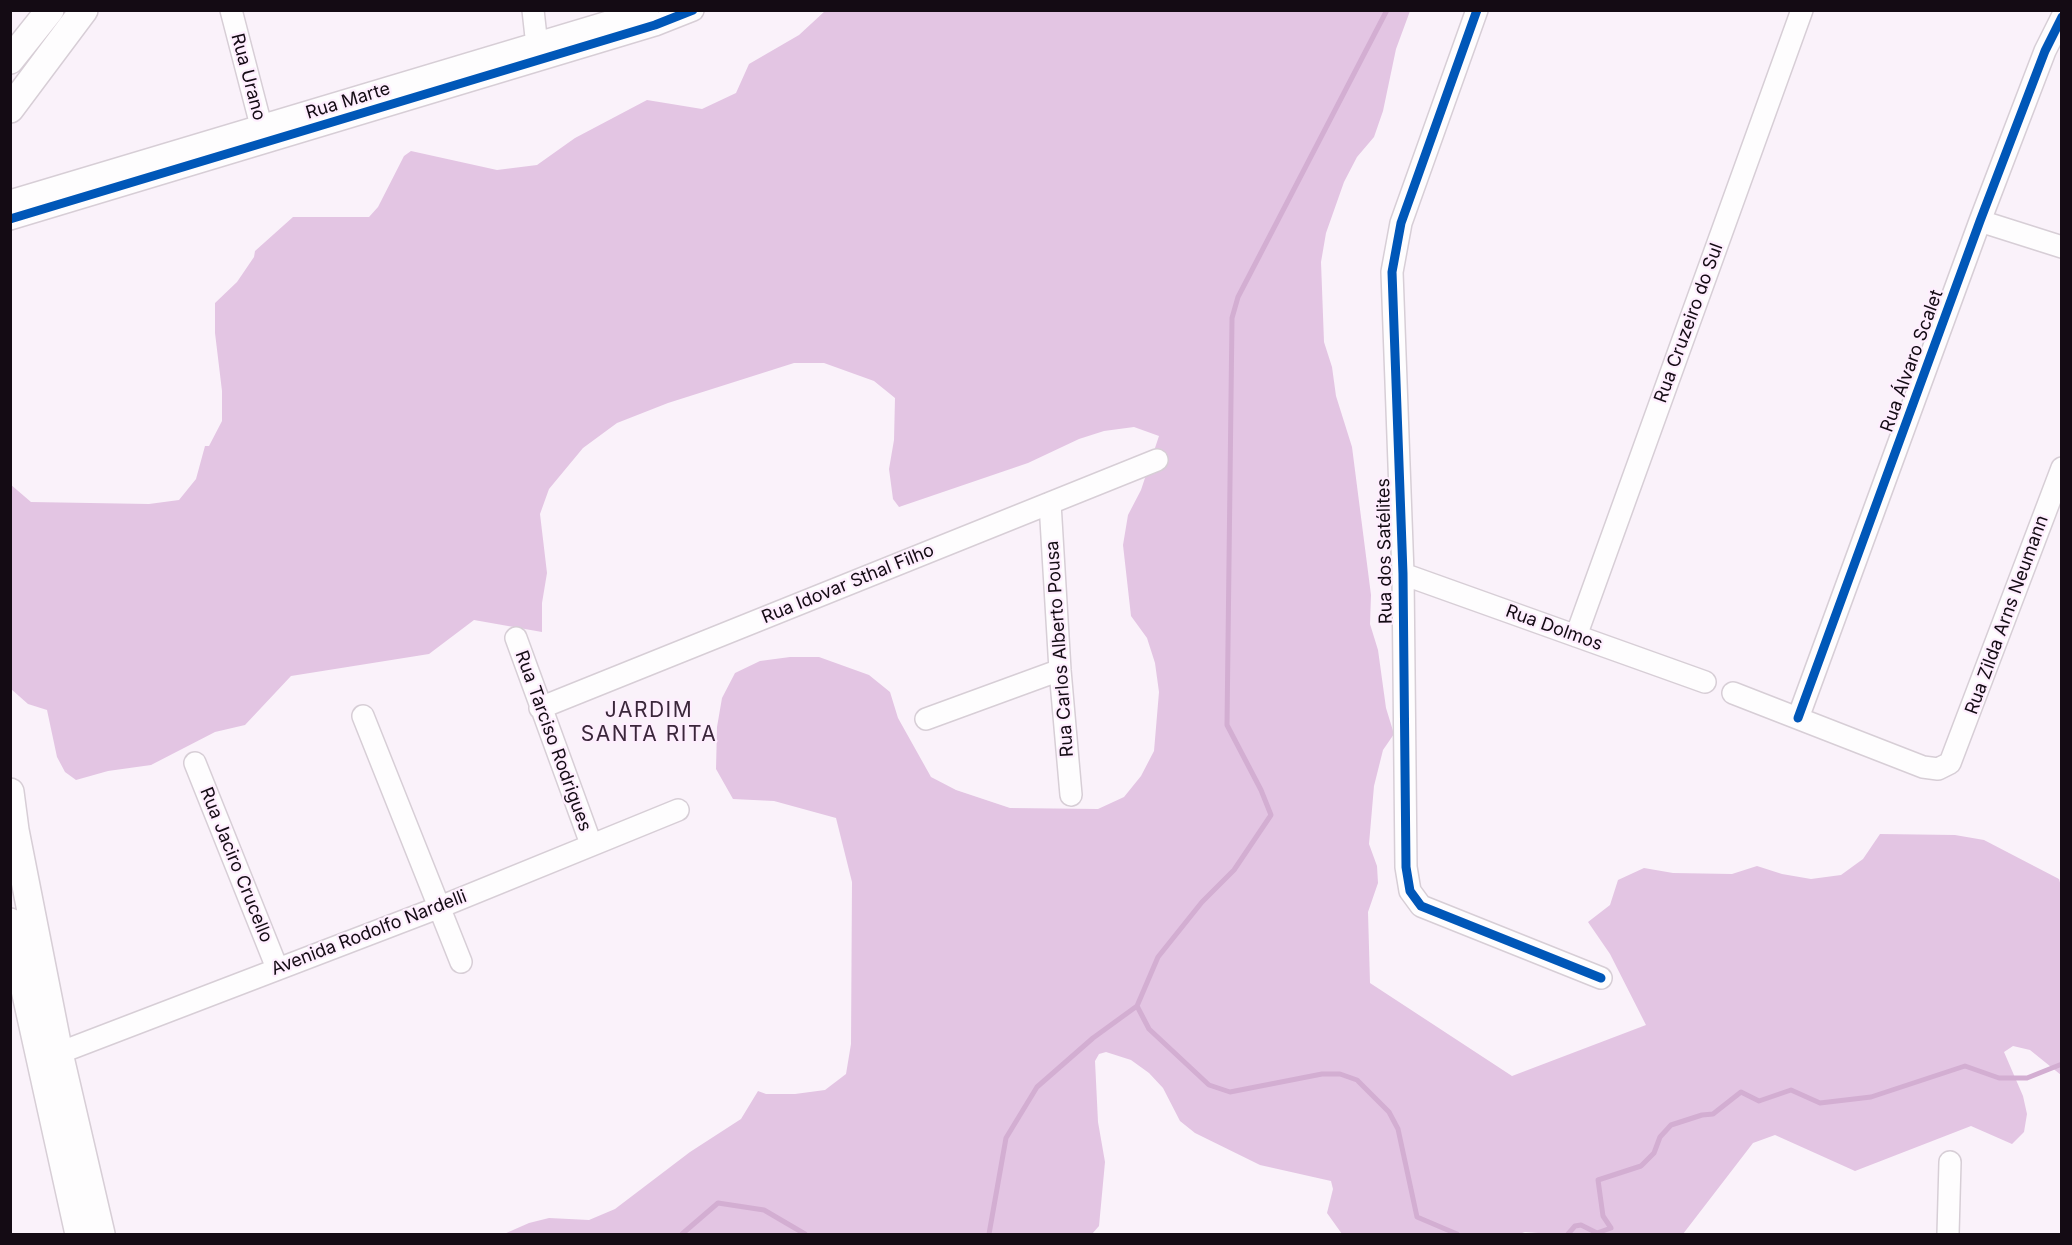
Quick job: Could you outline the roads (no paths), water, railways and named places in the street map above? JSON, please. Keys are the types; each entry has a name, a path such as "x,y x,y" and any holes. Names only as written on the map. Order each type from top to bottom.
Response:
{"main road":[{"path":"10,60 50,10"},
{"path":"10,109 84,10"},
{"path":"10,792 15,830 59,1053 101,1234"},
{"path":"10,922 80,1234"}],"street":[{"name":"Rua Urano","path":"231,10 263,135"},
{"path":"533,10 537,50"},
{"name":"Rua Marte","path":"10,219 263,135 537,50 648,10"},
{"name":"Rua Marte","path":"537,50 655,26 693,10"},
{"name":"Rua dos Satélites","path":"1477,10 1401,223 1392,272 1403,574 1406,867 1410,891 1421,906 1443,917 1601,978"},
{"name":"Rua Cruzeiro do Sul","path":"1576,636 1802,10"},
{"name":"Rua Álvaro Scalet","path":"1798,718 1980,221 2045,51 2061,17"},
{"name":"Rua Marte","path":"10,201 263,135"},
{"path":"1980,221 2061,247"},
{"name":"Rua Idovar Sthal Filho","path":"540,708 1157,460"},
{"name":"Rua Zilda Arns Neumann","path":"1798,718 1923,767 1938,769 1950,763 2059,481"},
{"name":"Rua Carlos Alberto Pousa","path":"1050,503 1060,670 1071,795"},
{"name":"Rua Dolmos","path":"1403,574 1705,682"},
{"name":"Rua Tarciso Rodrigues","path":"516,638 591,844"},
{"path":"926,719 1060,670"},
{"path":"1733,693 1798,718"},
{"path":"363,716 461,962"},
{"name":"Rua Jaciro Crucello","path":"195,763 277,968"},
{"name":"Avenida Rodolfo Nardelli","path":"59,1053 440,907 678,810"},
{"path":"1948,1234 1950,1162"}],"waterway":[{"path":"989,1234 1006,1138 1037,1087 1093,1038 1137,1006 1158,957 1202,902 1234,870 1271,815 1261,790 1227,725 1232,318 1238,297 1387,10"},
{"path":"1137,1006 1149,1029 1209,1085 1230,1092 1322,1074 1340,1074 1357,1080 1389,1112 1398,1129 1417,1217 1457,1234"},
{"path":"1568,1234 1575,1226 1581,1225 1597,1233 1611,1228 1603,1216 1598,1180 1641,1166 1654,1153 1660,1137 1671,1125 1702,1115 1713,1114 1741,1092 1759,1101 1791,1090 1820,1103 1871,1097 1965,1066 1999,1078 2027,1078 2062,1064"},
{"path":"682,1234 718,1203 764,1210 805,1234"}],"district":[{"name":"JARDIM SANTA RITA","path":"649,723"}]}
